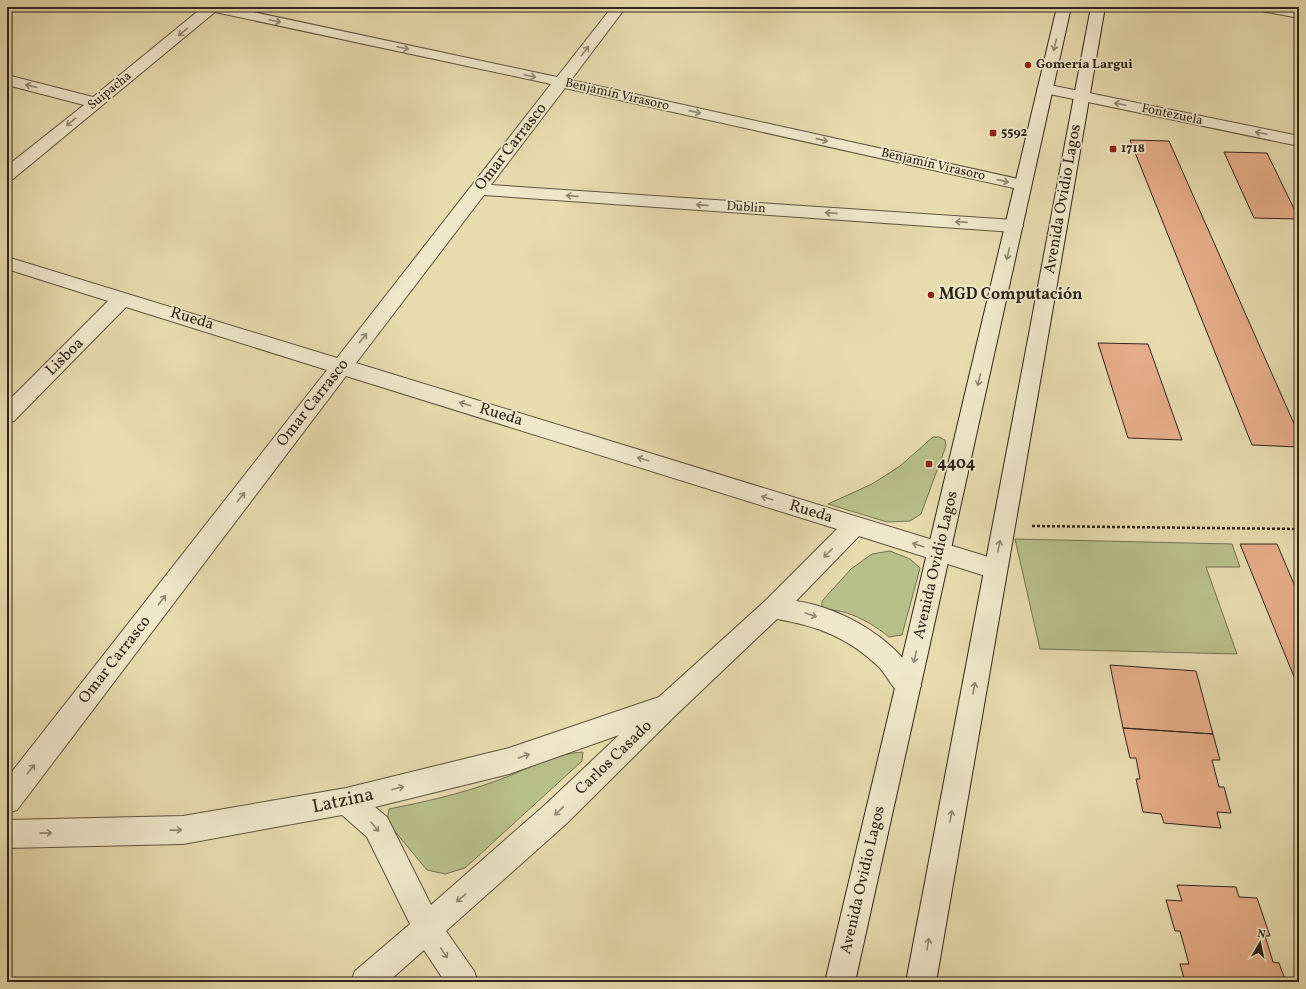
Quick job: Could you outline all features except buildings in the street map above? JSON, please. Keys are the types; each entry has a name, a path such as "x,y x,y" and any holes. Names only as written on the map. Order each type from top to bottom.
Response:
{"street":[{"name":"Benjamín Virasoro","path":"212,7 561,82 1023,185"},
{"name":"Suipacha","path":"7,175 212,7"},
{"name":"Omar Carrasco","path":"7,800 619,7"},
{"name":"Avenida Ovidio Lagos","path":"840,982 1064,7"},
{"name":"Avenida Ovidio Lagos","path":"921,982 1098,7"},
{"path":"1261,7 1299,14"},
{"path":"7,80 96,103"},
{"name":"Fontezuela","path":"1045,89 1299,141"},
{"name":"Dublin","path":"478,189 1014,226"},
{"name":"Rueda","path":"7,262 343,365 995,569"},
{"name":"Lisboa","path":"7,416 123,298"},
{"name":"Carlos Casado","path":"366,982 556,814 667,706 773,608 855,526"},
{"path":"773,608 804,613 834,623 863,639 888,660 908,686"},
{"name":"Latzina","path":"7,834 182,830 346,801 509,761 667,706"},
{"path":"346,801 377,827 427,928 463,982"}],"path":[{"path":"1003,526 1299,529"}],"green space":[{"path":"933,437 939,437 945,440 946,446 921,514 910,521 887,522 828,504 872,484 900,466"},
{"path":"1015,539 1232,544 1240,567 1206,567 1237,654 1040,649"},
{"path":"890,551 910,559 920,568 902,635 889,637 858,617 822,607 822,601 851,569 872,554"},
{"path":"583,752 582,761 465,868 445,874 427,870 387,822 389,809 429,801 468,790 504,778 560,756"}],"place":[{"name":"Gomería Largui","path":"1028,65"},
{"name":"5592","path":"993,133"},
{"name":"1718","path":"1113,149"},
{"name":"MGD Computación","path":"931,295"},
{"name":"4404","path":"929,464"}]}
